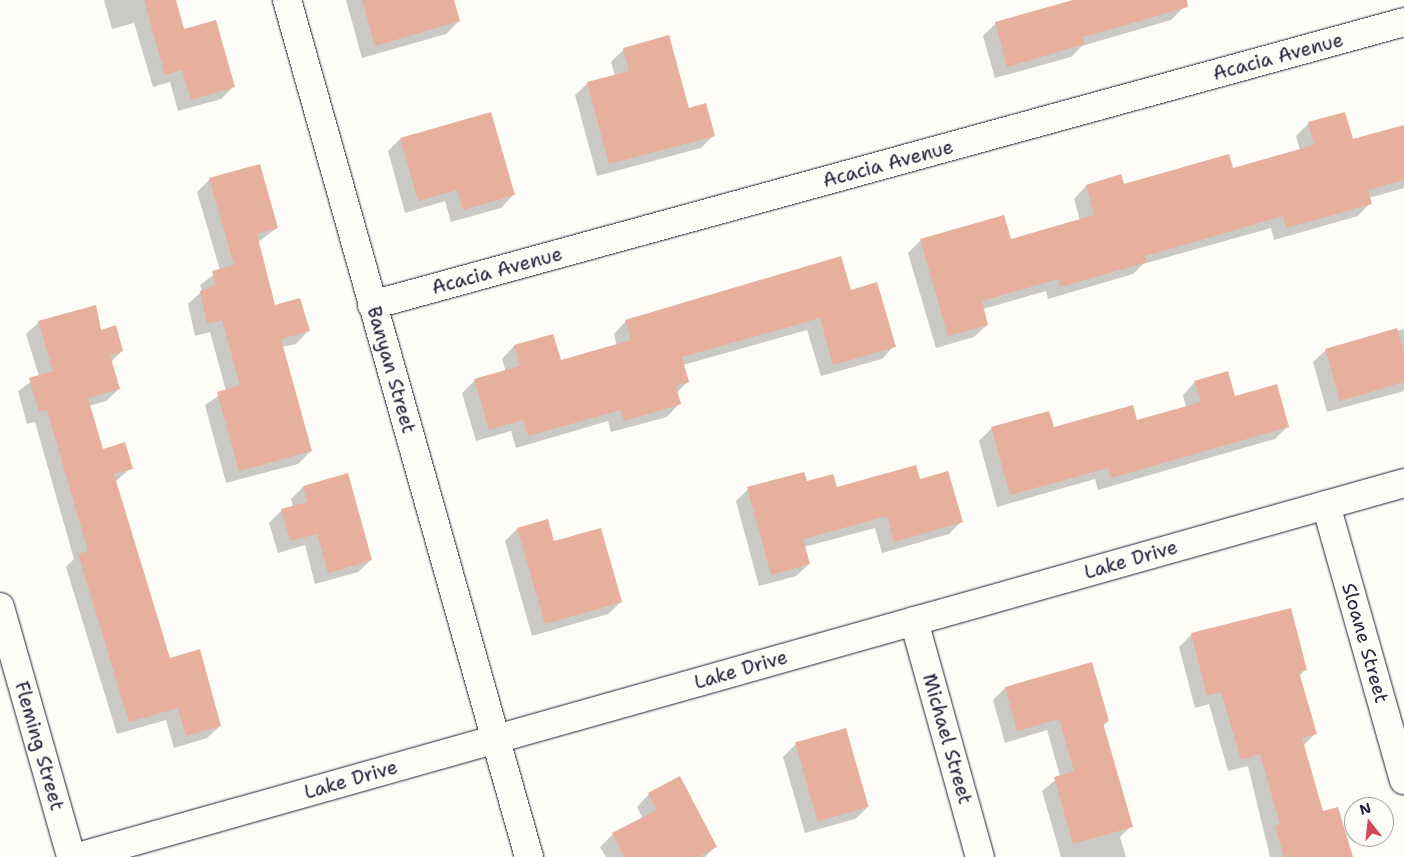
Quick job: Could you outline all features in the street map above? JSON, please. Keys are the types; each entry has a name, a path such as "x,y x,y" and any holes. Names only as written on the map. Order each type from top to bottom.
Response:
{"street":[{"name":"Banyan Street","path":"287,0 529,857"},
{"name":"Acacia Avenue","path":"372,305 1404,22"},
{"name":"Lake Drive","path":"78,857 1404,483"},
{"name":"Sloane Street","path":"1326,505 1404,780"},
{"name":"Fleming Street","path":"0,607 71,857"},
{"name":"Michael Street","path":"914,621 980,857"}],"building":[{"path":"144,0 176,0 184,29 216,20 235,87 191,100 182,70 165,75"},
{"path":"362,0 454,0 460,21 375,46"},
{"path":"1073,0 1187,0 1188,7 1083,37 1085,44 1007,67 995,22"},
{"path":"669,35 689,108 706,103 715,136 609,164 587,82 629,71 623,48"},
{"path":"491,112 515,195 463,210 457,190 418,201 400,138"},
{"path":"1345,112 1353,139 1404,125 1404,180 1368,190 1372,204 1286,228 1283,216 1145,256 1147,262 1060,287 1058,279 982,301 988,325 948,336 920,239 1004,215 1011,239 1094,215 1086,185 1121,174 1124,184 1229,154 1233,168 1314,145 1308,122"},
{"path":"260,164 278,228 257,234 275,305 300,298 310,331 281,339 312,451 239,471 217,392 240,385 222,320 207,324 200,291 216,285 212,271 234,265 209,178"},
{"path":"841,256 851,290 877,282 896,347 833,365 820,318 682,357 689,382 676,386 681,404 624,421 621,410 528,436 523,420 489,430 474,379 520,366 514,345 553,334 561,360 631,340 625,320"},
{"path":"96,305 101,330 116,325 123,351 110,355 120,389 88,398 103,449 125,442 133,469 114,474 170,658 200,649 221,726 186,736 178,708 129,722 78,554 88,551 47,410 39,412 29,378 53,371 38,321"},
{"path":"1397,328 1404,353 1404,382 1340,401 1325,349"},
{"path":"1228,371 1235,396 1277,384 1289,427 1111,478 1108,468 1010,495 991,427 1049,411 1054,427 1133,405 1137,420 1201,402 1194,381"},
{"path":"916,465 920,479 948,471 963,522 894,542 887,516 803,539 810,564 771,575 747,487 804,472 807,481 833,474 837,487"},
{"path":"348,473 372,560 328,573 317,534 290,541 281,509 307,502 303,486"},
{"path":"548,519 554,541 601,528 622,602 545,624 517,528"},
{"path":"1291,608 1307,670 1299,672 1317,734 1302,738 1323,811 1338,807 1344,827 1344,847 1350,847 1353,857 1284,857 1275,826 1280,824 1260,754 1241,760 1221,692 1207,696 1191,633"},
{"path":"1092,662 1109,721 1103,723 1133,827 1073,844 1054,777 1074,771 1059,719 1017,731 1005,687"},
{"path":"846,728 869,807 818,821 795,743"},
{"path":"680,776 717,847 698,857 624,857 612,833 657,810 648,793"}]}
